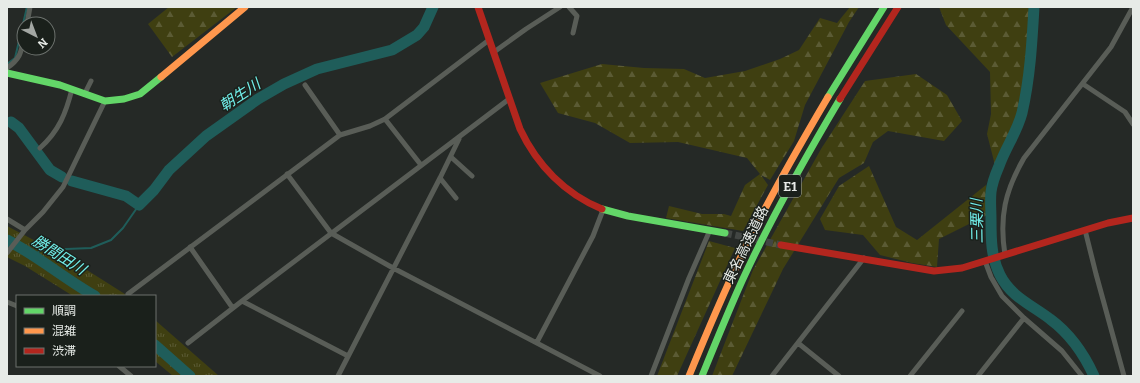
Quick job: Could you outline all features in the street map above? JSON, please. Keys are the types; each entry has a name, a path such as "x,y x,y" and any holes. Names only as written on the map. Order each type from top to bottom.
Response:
{"main road":[{"path":"7,73 72,89 105,101 124,99 140,94 245,7"},
{"path":"478,7 520,129 530,148 540,162 570,192 603,210 725,233"},
{"name":"東名高速道路","path":"690,376 703,340 741,257 774,191 835,84 884,7"},
{"name":"東名高速道路","path":"702,376 714,344 743,279 786,193 819,133 898,7"},
{"path":"781,245 934,271 962,268 1108,223 1133,218"}],"street":[{"path":"494,52 560,7"},
{"path":"569,7 577,16 573,33"},
{"path":"1005,255 1002,236 1004,206 1015,174 1024,158 1111,47 1133,7"},
{"path":"128,294 340,135 370,126 385,118 489,40"},
{"path":"7,68 17,61 19,56"},
{"path":"85,93 91,81"},
{"path":"1083,84 1124,112 1133,124"},
{"path":"305,85 340,135"},
{"path":"40,148 60,124 72,89"},
{"path":"188,343 232,307 242,301 509,99"},
{"path":"7,253 63,187 105,101"},
{"path":"385,118 421,165"},
{"path":"338,376 451,157 459,138"},
{"path":"451,157 472,176"},
{"path":"287,174 331,233 393,268 600,376"},
{"path":"440,178 456,198"},
{"path":"537,342 593,236 603,210"},
{"path":"7,219 25,230"},
{"path":"651,376 680,300 710,230"},
{"path":"1085,230 1124,376"},
{"path":"190,247 232,307"},
{"path":"772,376 864,258"},
{"path":"985,261 991,277 1002,296 1024,318 1062,351 1082,376"},
{"path":"242,301 348,356"},
{"path":"910,376 962,311"},
{"path":"978,376 1024,318"},
{"path":"798,343 839,376"},
{"path":"120,367 132,376"}],"green space":[{"path":"169,7 237,7 172,57 148,24"},
{"path":"850,7 859,7 849,22 805,105 794,141 770,180 761,175 768,185 743,231 666,218 669,206 702,214 724,214 731,216 745,185 760,174 747,158 678,142 630,143 595,123 558,113 540,83 602,64 644,68 684,69 705,78 745,71 780,59 799,50 820,18 837,23"},
{"path":"939,7 1032,7 1032,39 1024,110 996,169 987,134 991,114 990,72 946,25"},
{"path":"916,74 947,95 962,121 944,141 888,131 873,142 864,163 839,178 783,269 732,376 712,376 753,270 821,149 865,81"},
{"path":"869,166 896,227 917,240 986,185 987,215 939,239 937,267 912,263 880,255 863,235 825,230 820,219 839,186"},
{"path":"7,226 68,258 126,295 71,295 25,266 7,257"},
{"path":"709,241 735,248 677,376 657,376"},
{"path":"156,321 219,376 173,376 156,362"}],"waterway":[{"path":"7,64 15,58 27,7"},
{"name":"朝生川","path":"72,181 126,196 139,205 154,190 169,170 206,136 258,99 284,84 317,69 392,50 417,35 424,27 433,7"},
{"name":"三栗川","path":"1034,7 1029,74 1022,113 993,182 991,199 991,234 993,255 1000,275 1010,289 1022,300 1050,319 1070,337 1086,360 1094,376"},
{"name":"朝生川","path":"11,122 19,128 50,170 62,177"},
{"path":"33,255 42,250 91,248 111,240 123,228 139,205"},
{"name":"勝間田川","path":"7,240 30,253 93,295"},
{"name":"勝間田川","path":"156,346 190,376"}],"tunnel":[{"path":"725,233 781,245"}],"traffic: fast":[{"path":"828,97 884,7"},
{"path":"7,73 60,85 105,101 124,99 140,94 161,77"},
{"path":"702,376 753,258 801,166 840,99"},
{"path":"602,209 628,216 725,233"}],"traffic: slow":[{"path":"161,77 245,7"},
{"path":"689,376 744,250 780,181 828,97"}],"traffic: jam":[{"path":"478,7 520,129 527,142 544,166 564,187 589,203 602,209"},
{"path":"840,99 898,7"},
{"path":"781,245 934,271 962,268 1108,223 1133,218"}]}
